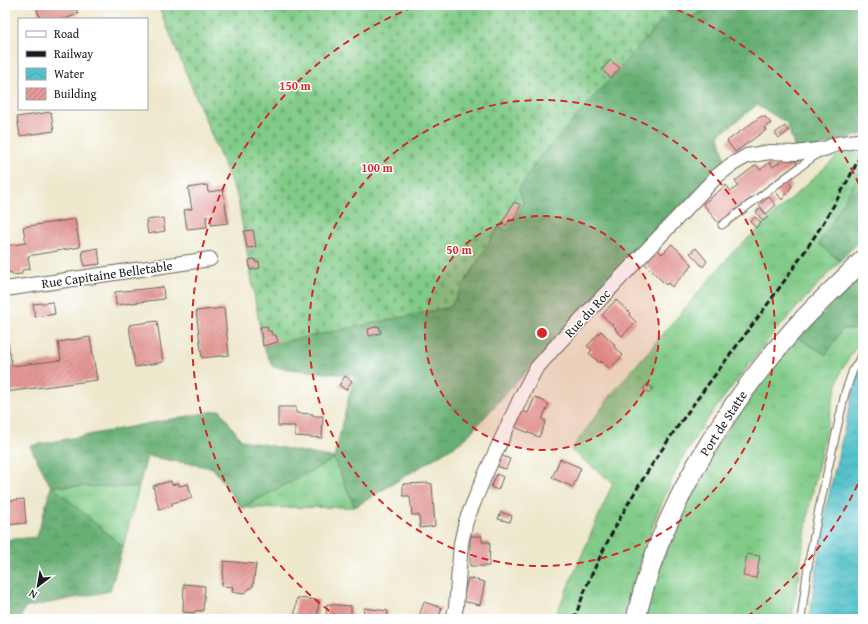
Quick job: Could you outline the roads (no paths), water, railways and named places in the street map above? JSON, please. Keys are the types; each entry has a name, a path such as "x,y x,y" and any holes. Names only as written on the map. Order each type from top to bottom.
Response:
{"street":[{"name":"Rue du Roc","path":"453,619 456,607 462,544 466,521 509,420 535,370 717,176 732,165 747,156 770,152 796,153 824,149 837,144 863,140"},
{"name":"Rue Capitaine Belletable","path":"5,289 210,259"},
{"name":"Port de Statte","path":"636,619 652,565 669,519 693,470 720,425 756,375 794,329 863,260"}],"lane":[{"path":"722,225 824,149"},
{"path":"801,619 808,566 819,509 845,393 853,370 863,354"}],"water":[{"path":"863,371 863,619 809,619 826,507 858,372"}],"railway":[{"path":"574,619 587,585 616,525 643,478 688,411 769,303 820,229 863,150"}]}
